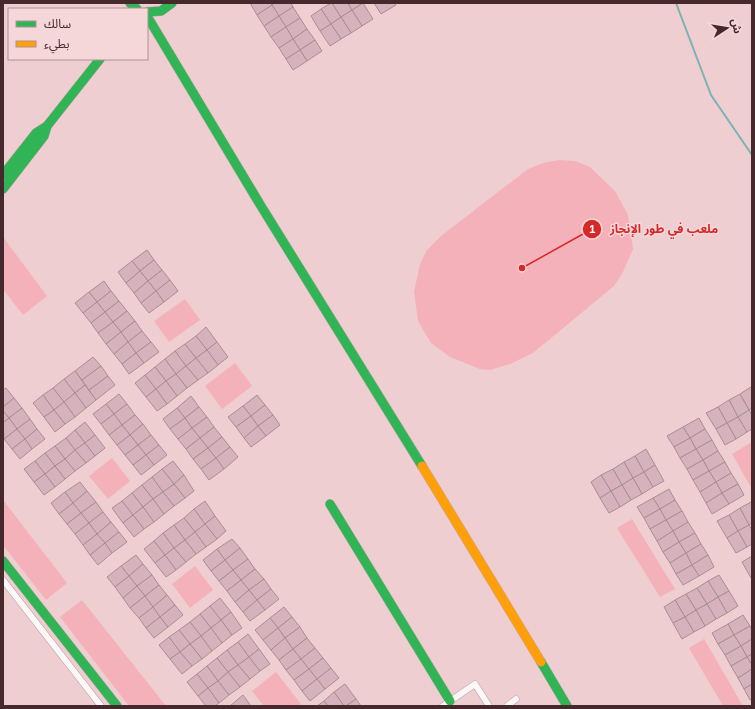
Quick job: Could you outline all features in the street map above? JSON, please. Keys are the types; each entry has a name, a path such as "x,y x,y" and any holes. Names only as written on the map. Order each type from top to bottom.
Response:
{"street":[{"path":"148,12 153,13 162,11 172,3"},
{"path":"148,18 261,206 373,386 567,706"},
{"path":"3,189 44,136 47,126 99,60"},
{"path":"3,175 36,133 47,126"},
{"path":"330,504 447,704 475,684 489,706"},
{"path":"3,561 117,706"},
{"path":"3,580 101,706"},
{"path":"507,706 516,699"}],"shaded area":[{"path":"559,160 575,161 590,167 615,191 628,215 633,249 623,272 614,286 533,353 510,364 490,370 480,369 450,357 431,343 418,321 414,292 420,264 427,250 441,236 528,169 543,163"},
{"path":"3,237 47,296 23,315 3,289"},
{"path":"185,299 200,320 169,342 154,321"},
{"path":"235,363 252,386 222,409 205,386"},
{"path":"752,442 752,489 732,454"},
{"path":"112,458 130,481 108,499 89,476"},
{"path":"3,500 67,583 46,600 3,545"},
{"path":"632,519 675,589 660,597 617,528"},
{"path":"195,566 213,590 190,608 172,584"},
{"path":"82,600 166,706 129,706 60,617"},
{"path":"704,639 743,706 723,706 689,648"},
{"path":"276,672 301,704 299,706 264,706 252,691"}],"building":[{"path":"250,3 270,3 272,5 257,15"},
{"path":"275,3 291,3 293,7 279,16 272,5"},
{"path":"331,3 341,17 331,24 321,9"},
{"path":"332,3 348,3 352,10 341,17"},
{"path":"348,3 363,3 352,10"},
{"path":"363,3 373,19 362,26 352,10"},
{"path":"374,3 395,3 396,5 381,14"},
{"path":"272,5 279,16 264,26 257,15"},
{"path":"293,7 300,18 286,27 279,16"},
{"path":"321,9 331,24 320,31 311,16"},
{"path":"352,10 362,26 351,33 341,17"},
{"path":"279,16 286,27 271,37 264,26"},
{"path":"341,17 351,33 341,39 331,24"},
{"path":"300,18 307,29 293,39 286,27"},
{"path":"331,24 341,39 330,46 320,31"},
{"path":"286,27 293,39 279,48 271,37"},
{"path":"307,29 315,40 300,50 293,39"},
{"path":"293,39 300,50 286,59 279,48"},
{"path":"315,40 322,51 307,61 300,50"},
{"path":"300,50 307,61 293,70 286,59"},
{"path":"147,250 154,260 140,271 132,261"},
{"path":"154,260 162,270 148,281 140,271"},
{"path":"132,261 140,271 126,283 118,272"},
{"path":"162,270 170,280 156,291 148,281"},
{"path":"140,271 148,281 134,293 126,283"},
{"path":"170,280 178,291 164,302 156,291"},
{"path":"104,281 111,291 97,302 89,292"},
{"path":"148,281 156,291 141,303 134,293"},
{"path":"111,291 119,301 105,312 97,302"},
{"path":"156,291 164,302 149,313 141,303"},
{"path":"89,292 97,302 83,313 75,303"},
{"path":"119,301 127,311 113,322 105,312"},
{"path":"97,302 105,312 91,323 83,313"},
{"path":"127,311 135,321 121,332 113,322"},
{"path":"105,312 113,322 98,333 91,323"},
{"path":"135,321 142,331 128,342 121,332"},
{"path":"113,322 121,332 106,344 98,333"},
{"path":"206,327 217,342 207,350 196,336"},
{"path":"142,331 151,342 136,353 128,342"},
{"path":"121,332 128,342 114,354 106,344"},
{"path":"196,336 207,350 196,358 185,344"},
{"path":"128,342 136,353 122,364 114,354"},
{"path":"151,342 159,352 144,363 136,353"},
{"path":"217,342 228,357 218,365 207,350"},
{"path":"185,344 196,358 186,366 175,351"},
{"path":"207,350 218,365 208,373 196,358"},
{"path":"175,351 186,366 176,374 165,359"},
{"path":"136,353 144,363 129,374 122,364"},
{"path":"93,357 101,366 82,380 75,371"},
{"path":"196,358 208,373 198,380 186,366"},
{"path":"165,359 176,374 166,381 155,367"},
{"path":"101,366 108,376 89,390 82,380"},
{"path":"186,366 198,380 187,388 176,374"},
{"path":"155,367 166,381 156,389 145,375"},
{"path":"75,371 85,385 75,393 64,379"},
{"path":"176,374 187,388 177,396 166,381"},
{"path":"145,375 156,389 146,397 135,383"},
{"path":"108,376 115,385 96,400 89,390"},
{"path":"64,379 75,393 64,402 53,388"},
{"path":"166,381 177,396 167,404 156,389"},
{"path":"85,385 96,400 86,408 75,393"},
{"path":"751,387 752,408 749,410 740,394"},
{"path":"6,388 14,398 3,407 3,390"},
{"path":"53,388 64,402 54,410 43,395"},
{"path":"156,389 167,404 157,411 146,397"},
{"path":"75,393 86,408 75,417 64,402"},
{"path":"119,394 127,404 114,414 106,404"},
{"path":"740,394 749,410 738,417 729,400"},
{"path":"43,395 54,410 44,417 33,403"},
{"path":"257,395 265,405 251,416 243,406"},
{"path":"191,396 199,407 185,418 177,408"},
{"path":"14,398 22,408 9,418 3,411 3,407"},
{"path":"729,400 738,417 727,423 718,407"},
{"path":"64,402 75,417 65,424 54,410"},
{"path":"106,404 114,414 101,424 93,414"},
{"path":"127,404 135,415 122,425 114,414"},
{"path":"265,405 273,415 258,426 251,416"},
{"path":"243,406 251,416 236,427 228,417"},
{"path":"199,407 207,417 192,428 185,418"},
{"path":"718,407 727,423 716,429 706,413"},
{"path":"22,408 30,419 17,429 9,418"},
{"path":"177,408 185,418 170,429 163,419"},
{"path":"54,410 65,424 55,432 44,417"},
{"path":"749,410 752,415 752,429 747,432 738,417"},
{"path":"3,411 9,418 3,423"},
{"path":"114,414 122,425 109,435 101,424"},
{"path":"135,415 143,424 130,435 122,425"},
{"path":"273,415 280,425 266,436 258,426"},
{"path":"251,416 258,426 244,438 236,427"},
{"path":"207,417 214,427 200,438 192,428"},
{"path":"738,417 747,432 736,439 727,423"},
{"path":"9,418 17,429 4,439 3,423"},
{"path":"185,418 192,428 178,439 170,429"},
{"path":"699,418 705,429 690,438 683,427"},
{"path":"30,419 37,429 25,439 17,429"},
{"path":"85,422 95,435 85,443 75,430"},
{"path":"727,423 736,439 725,445 716,429"},
{"path":"143,424 151,435 138,445 130,435"},
{"path":"122,425 130,435 117,445 109,435"},
{"path":"258,426 266,436 251,447 244,438"},
{"path":"214,427 222,437 208,448 200,438"},
{"path":"683,427 690,438 674,447 667,436"},
{"path":"192,428 200,438 186,449 178,439"},
{"path":"17,429 25,439 12,449 4,439"},
{"path":"37,429 45,439 32,449 25,439"},
{"path":"705,429 712,440 696,449 690,438"},
{"path":"75,430 85,443 75,450 66,438"},
{"path":"95,435 105,448 95,456 85,443"},
{"path":"130,435 138,445 125,455 117,445"},
{"path":"151,435 159,445 146,455 138,445"},
{"path":"222,437 230,447 216,458 208,448"},
{"path":"66,438 75,450 65,459 55,446"},
{"path":"200,438 208,448 193,459 186,449"},
{"path":"690,438 696,449 680,458 674,447"},
{"path":"25,439 32,449 20,459 12,449"},
{"path":"712,440 718,451 703,460 696,449"},
{"path":"85,443 95,456 86,463 75,450"},
{"path":"138,445 146,455 133,465 125,455"},
{"path":"159,445 167,455 154,465 146,455"},
{"path":"55,446 65,459 55,466 45,453"},
{"path":"230,447 238,457 224,469 216,458"},
{"path":"208,448 216,458 201,469 193,459"},
{"path":"646,449 655,465 644,472 635,456"},
{"path":"696,449 703,460 687,469 680,458"},
{"path":"75,450 86,463 75,471 65,459"},
{"path":"718,451 725,462 709,471 703,460"},
{"path":"45,453 55,466 45,474 35,461"},
{"path":"146,455 154,465 141,475 133,465"},
{"path":"635,456 644,472 633,478 624,462"},
{"path":"216,458 224,469 209,480 201,469"},
{"path":"65,459 75,471 65,479 55,466"},
{"path":"703,460 709,471 693,480 687,469"},
{"path":"35,461 45,474 34,482 24,469"},
{"path":"173,461 184,475 174,484 162,469"},
{"path":"624,462 633,478 622,485 613,469"},
{"path":"725,462 731,473 716,482 709,471"},
{"path":"655,465 664,481 653,487 644,472"},
{"path":"55,466 65,479 55,487 45,474"},
{"path":"162,469 174,484 163,492 152,477"},
{"path":"613,469 622,485 611,491 601,475"},
{"path":"709,471 716,482 700,492 693,480"},
{"path":"644,472 653,487 642,494 633,478"},
{"path":"731,473 738,484 722,493 716,482"},
{"path":"45,474 55,487 44,495 34,482"},
{"path":"184,475 194,491 185,498 174,484"},
{"path":"601,475 611,491 600,498 591,482"},
{"path":"152,477 163,492 153,499 142,485"},
{"path":"633,478 642,494 631,500 622,485"},
{"path":"80,482 87,491 73,503 65,492"},
{"path":"716,482 722,493 706,503 700,492"},
{"path":"174,484 185,498 174,506 163,492"},
{"path":"738,484 744,495 729,504 722,493"},
{"path":"142,485 153,499 143,507 132,493"},
{"path":"622,485 631,500 620,507 611,491"},
{"path":"669,489 675,500 660,509 653,498"},
{"path":"87,491 96,502 81,513 73,503"},
{"path":"611,491 620,507 609,513 600,498"},
{"path":"65,492 73,503 59,514 51,503"},
{"path":"163,492 174,506 164,514 153,499"},
{"path":"132,493 143,507 133,515 122,501"},
{"path":"722,493 729,504 712,514 706,503"},
{"path":"653,498 660,509 644,518 637,507"},
{"path":"153,499 164,514 154,522 143,507"},
{"path":"675,500 682,511 666,520 660,509"},
{"path":"122,501 133,515 123,523 112,508"},
{"path":"205,501 215,516 205,524 194,509"},
{"path":"96,502 103,512 89,523 81,513"},
{"path":"751,502 752,523 749,525 740,508"},
{"path":"73,503 81,513 67,524 59,514"},
{"path":"143,507 154,522 144,529 133,515"},
{"path":"740,508 749,525 738,531 729,515"},
{"path":"194,509 205,524 195,532 184,518"},
{"path":"660,509 666,520 650,529 644,518"},
{"path":"682,511 688,522 673,531 666,520"},
{"path":"103,512 111,522 97,534 89,523"},
{"path":"81,513 89,523 75,534 67,524"},
{"path":"133,515 144,529 134,537 123,523"},
{"path":"729,515 738,531 727,538 717,521"},
{"path":"215,516 226,531 217,539 205,524"},
{"path":"184,518 195,532 185,540 174,525"},
{"path":"666,520 673,531 657,541 650,529"},
{"path":"111,522 119,532 105,543 97,534"},
{"path":"688,522 695,533 679,542 673,531"},
{"path":"89,523 97,534 83,545 75,534"},
{"path":"205,524 217,539 206,547 195,532"},
{"path":"174,525 185,540 174,548 163,533"},
{"path":"749,525 752,530 752,544 747,547 738,531"},
{"path":"673,531 679,542 663,552 657,541"},
{"path":"738,531 747,547 736,553 727,538"},
{"path":"119,532 127,542 112,553 105,543"},
{"path":"195,532 206,547 196,554 185,540"},
{"path":"163,533 174,548 165,555 154,541"},
{"path":"695,533 701,544 686,553 679,542"},
{"path":"97,534 105,543 90,555 83,545"},
{"path":"232,539 240,548 225,560 217,549"},
{"path":"185,540 196,554 186,562 174,548"},
{"path":"154,541 165,555 155,563 144,549"},
{"path":"679,542 686,553 670,563 663,552"},
{"path":"105,543 112,553 98,565 90,555"},
{"path":"701,544 708,555 692,565 686,553"},
{"path":"174,548 186,562 176,570 165,555"},
{"path":"240,548 248,559 233,570 225,560"},
{"path":"217,549 225,560 211,571 203,560"},
{"path":"686,553 692,565 676,574 670,563"},
{"path":"136,555 143,564 129,576 121,566"},
{"path":"165,555 176,570 166,577 155,563"},
{"path":"708,555 714,567 699,576 692,565"},
{"path":"752,556 752,577 751,578 742,562"},
{"path":"248,559 255,569 241,580 233,570"},
{"path":"225,560 233,570 219,581 211,571"},
{"path":"143,564 152,575 137,586 129,576"},
{"path":"692,565 699,576 683,585 676,574"},
{"path":"121,566 129,576 115,587 107,577"},
{"path":"255,569 264,579 249,590 241,580"},
{"path":"233,570 241,580 227,591 219,581"},
{"path":"152,575 159,585 145,596 137,586"},
{"path":"719,575 729,591 718,597 708,581"},
{"path":"129,576 137,586 123,598 115,587"},
{"path":"264,579 271,589 257,600 249,590"},
{"path":"241,580 249,590 235,602 227,591"},
{"path":"708,581 718,597 707,604 697,588"},
{"path":"159,585 167,595 153,607 145,596"},
{"path":"137,586 145,596 130,608 123,598"},
{"path":"697,588 707,604 696,610 686,594"},
{"path":"271,589 279,599 265,610 257,600"},
{"path":"249,590 257,600 243,612 235,602"},
{"path":"729,591 738,606 727,613 718,597"},
{"path":"686,594 696,610 685,617 675,600"},
{"path":"167,595 175,605 160,617 153,607"},
{"path":"145,596 153,607 139,618 130,608"},
{"path":"718,597 727,613 716,619 707,604"},
{"path":"220,598 231,612 221,620 210,606"},
{"path":"257,600 265,610 250,621 243,612"},
{"path":"675,600 685,617 673,623 664,607"},
{"path":"707,604 716,619 705,626 696,610"},
{"path":"175,605 183,615 168,627 160,617"},
{"path":"210,606 221,620 211,628 200,614"},
{"path":"153,607 160,617 146,628 139,618"},
{"path":"284,607 292,617 278,628 270,618"},
{"path":"696,610 705,626 694,632 685,617"},
{"path":"231,612 242,628 232,635 221,620"},
{"path":"200,614 211,628 201,636 190,622"},
{"path":"743,615 750,626 734,635 728,624"},
{"path":"160,617 168,627 154,638 146,628"},
{"path":"292,617 300,627 285,638 278,628"},
{"path":"685,617 694,632 682,639 673,623"},
{"path":"270,618 278,628 263,640 255,630"},
{"path":"221,620 232,635 222,643 211,628"},
{"path":"190,622 201,636 190,644 179,630"},
{"path":"728,624 734,635 718,644 712,633"},
{"path":"750,626 752,630 752,639 741,646 734,635"},
{"path":"300,627 307,638 293,649 285,638"},
{"path":"211,628 222,643 212,651 201,636"},
{"path":"278,628 285,638 271,650 263,640"},
{"path":"179,630 190,644 180,652 169,637"},
{"path":"248,634 259,649 249,657 238,642"},
{"path":"734,635 741,646 725,655 718,644"},
{"path":"201,636 212,651 202,659 190,644"},
{"path":"169,637 180,652 170,659 159,645"},
{"path":"285,638 293,649 279,660 271,650"},
{"path":"307,638 315,648 301,659 293,649"},
{"path":"752,639 752,654 747,657 741,646"},
{"path":"238,642 249,657 238,665 227,650"},
{"path":"190,644 202,659 192,666 180,652"},
{"path":"741,646 747,657 731,666 725,655"},
{"path":"315,648 323,658 309,669 301,659"},
{"path":"259,649 270,664 260,671 249,657"},
{"path":"293,649 301,659 286,670 279,660"},
{"path":"227,650 238,665 228,672 217,658"},
{"path":"180,652 192,666 182,674 170,659"},
{"path":"752,654 752,665 747,657"},
{"path":"249,657 260,671 250,679 238,665"},
{"path":"747,657 752,665 752,669 738,678 731,666"},
{"path":"217,658 228,672 218,681 207,666"},
{"path":"323,658 331,668 317,679 309,669"},
{"path":"301,659 309,669 294,680 286,670"},
{"path":"238,665 250,679 240,687 228,672"},
{"path":"207,666 218,681 208,688 197,674"},
{"path":"331,668 339,678 325,689 317,679"},
{"path":"309,669 317,679 302,691 294,680"},
{"path":"752,669 752,684 744,689 738,678"},
{"path":"228,672 240,687 229,695 218,681"},
{"path":"197,674 208,688 198,696 187,682"},
{"path":"317,679 325,689 310,701 302,691"},
{"path":"218,681 229,695 219,703 208,688"},
{"path":"345,684 356,699 344,706 334,692"},
{"path":"752,684 752,699 750,700 744,689"},
{"path":"208,688 219,703 215,706 206,706 198,696"},
{"path":"334,692 344,706 328,706 324,701"},
{"path":"243,695 251,706 230,706"},
{"path":"356,699 361,706 346,706"},
{"path":"324,701 328,706 317,706"}],"waterway":[{"path":"676,3 711,95 752,155"}],"traffic: fast":[{"path":"130,3 136,8"},
{"path":"148,12 161,11 172,3"},
{"path":"148,18 261,206 422,466"},
{"path":"3,189 44,136 47,126 99,60"},
{"path":"3,175 36,133 47,126"},
{"path":"330,504 450,701"},
{"path":"3,561 117,706"},
{"path":"541,662 567,706"}],"traffic: slow":[{"path":"422,466 541,662"}],"place":[{"name":"ملعب في طور الإنجاز","path":"522,268"}]}
